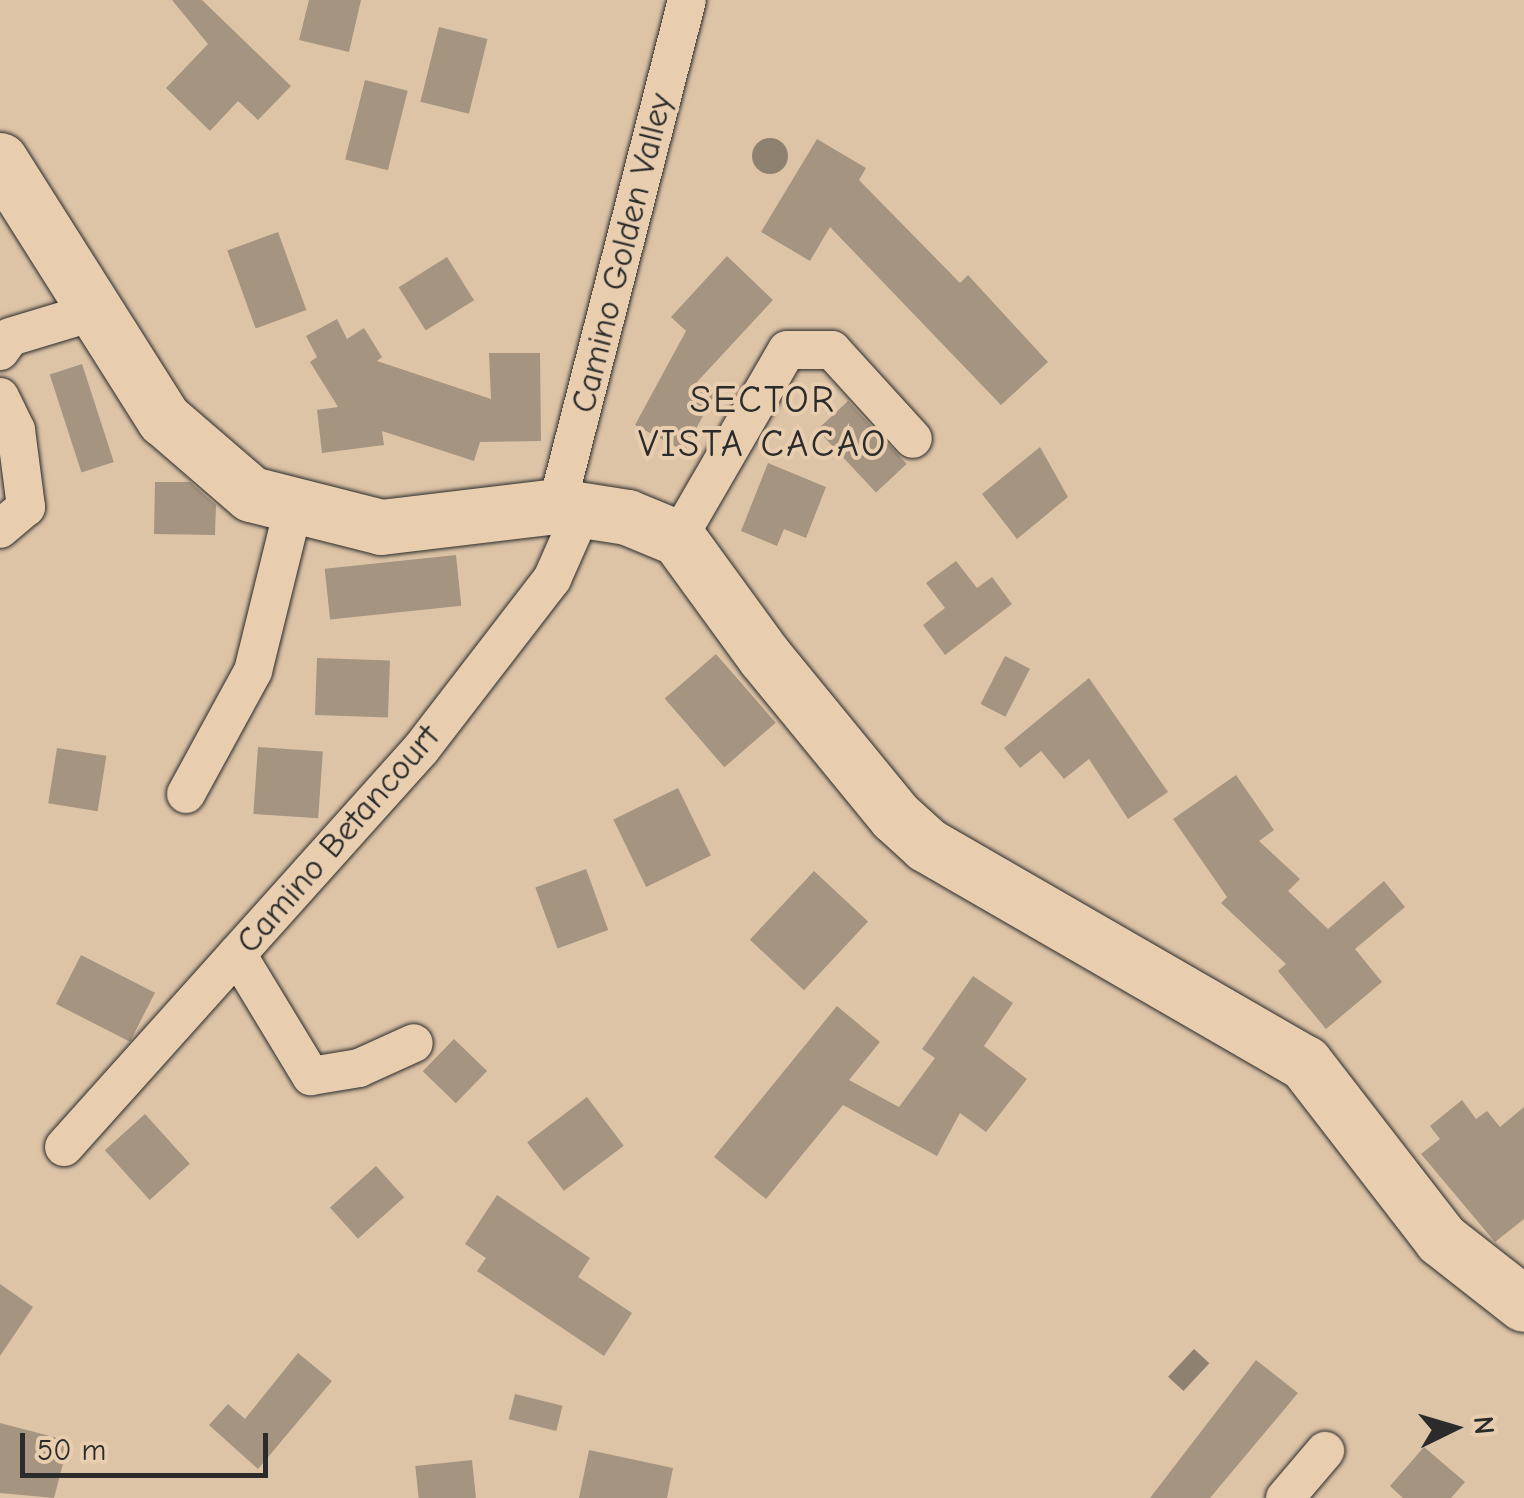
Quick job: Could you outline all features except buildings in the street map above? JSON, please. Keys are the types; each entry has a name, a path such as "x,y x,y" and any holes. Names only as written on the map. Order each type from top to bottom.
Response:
{"street":[{"name":"Camino Golden Valley","path":"570,508 687,0"},
{"path":"0,160 164,419 250,494 381,527 570,508 627,517 678,538 800,700 895,816 927,845 1304,1062 1440,1239 1524,1304"},
{"path":"0,350 10,337 96,311"},
{"path":"678,538 787,350 832,350 913,439"},
{"path":"0,397 16,430 26,508 0,529"},
{"path":"186,794 254,670 294,505"},
{"name":"Camino Betancourt","path":"64,1147 420,748 552,579 570,508"},
{"path":"237,954 312,1076 359,1068 414,1043"},
{"path":"1285,1498 1325,1451"}],"shaded area":[{"path":"770,138 783,143 788,156 783,169 770,174 757,169 752,156 757,143"},
{"path":"1194,1349 1209,1363 1183,1391 1168,1377"}],"district":[{"name":"SECTOR VISTA CACAO","path":"763,423"}]}
